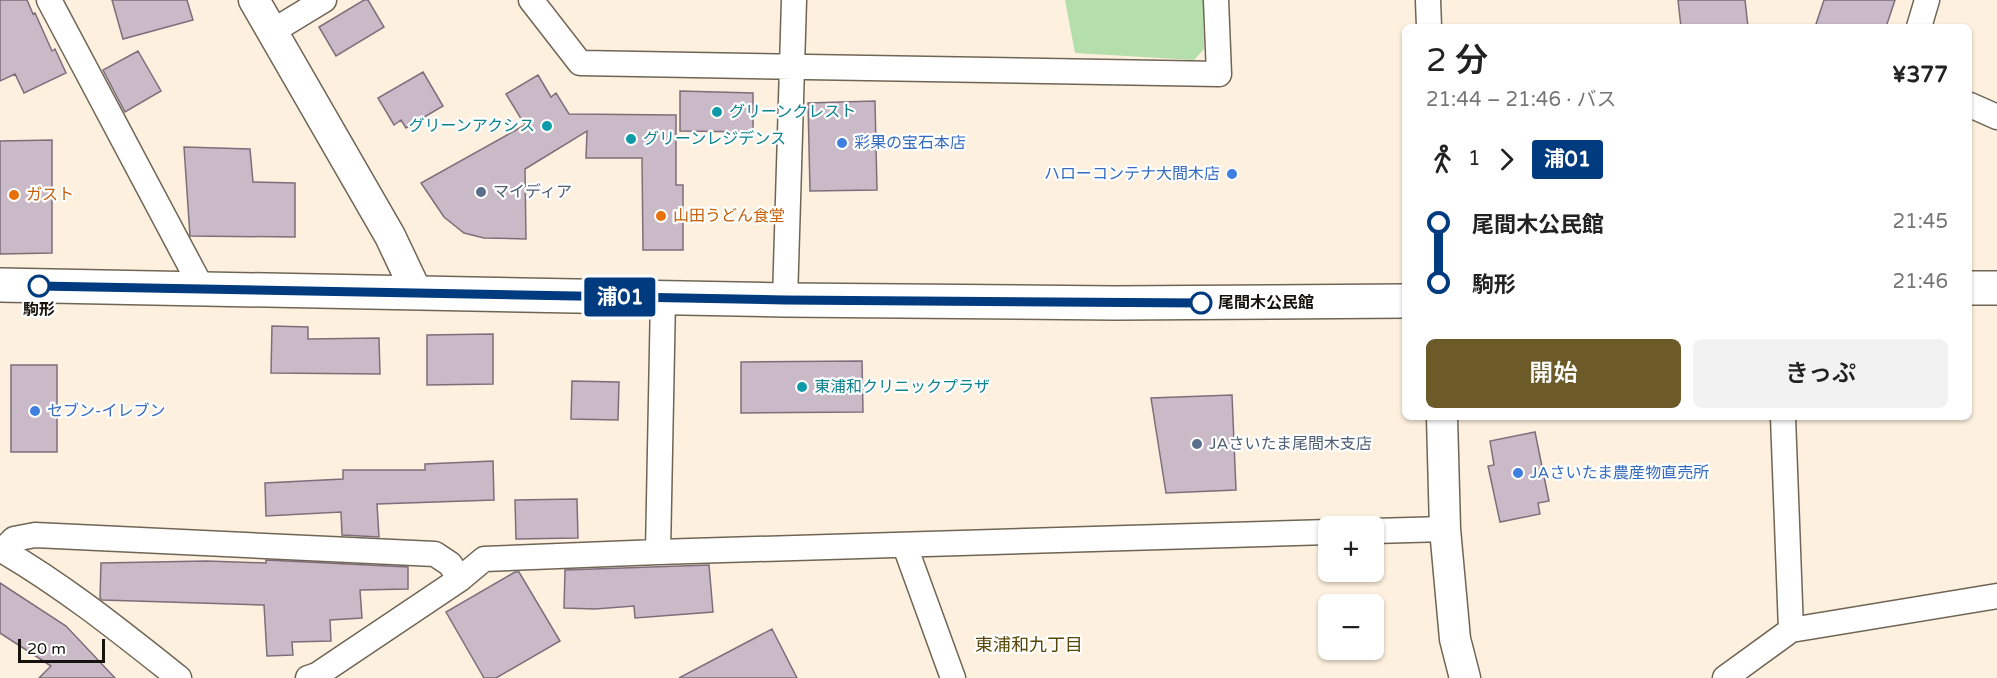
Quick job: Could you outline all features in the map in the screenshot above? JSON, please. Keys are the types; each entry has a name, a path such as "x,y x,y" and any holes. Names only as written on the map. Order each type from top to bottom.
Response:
{"highway":[{"path":"0,285 785,300 1114,303 1402,301"},
{"path":"1972,288 1997,288"}],"street":[{"path":"49,0 203,290"},
{"path":"254,0 390,236 417,293"},
{"path":"273,31 324,0"},
{"path":"531,0 580,63 1219,74 1216,0"},
{"path":"785,300 794,0"},
{"path":"1428,0 1429,24"},
{"path":"1920,24 1927,0"},
{"path":"1972,106 1997,117"},
{"path":"658,552 663,298"},
{"path":"1442,420 1445,529 1455,639 1465,678"},
{"path":"1783,420 1791,630"},
{"path":"1384,531 1445,529"},
{"path":"308,678 317,675 460,579 484,559 1318,532"},
{"path":"179,678 110,623 45,576 1,550 14,539 35,535 435,554 450,564 460,579"},
{"path":"905,546 953,678"},
{"path":"1725,678 1791,630 1997,596"}],"green space":[{"path":"1065,0 1203,0 1204,49 1194,60 1075,53"}],"building":[{"path":"0,0 27,0 52,51 55,49 66,73 24,93 15,74 0,81"},
{"path":"112,0 187,0 193,20 123,39"},
{"path":"364,0 368,0 384,27 336,56 319,27"},
{"path":"1678,0 1745,0 1748,24 1681,24"},
{"path":"1824,0 1895,0 1887,24 1816,24"},
{"path":"138,51 161,91 125,112 103,70"},
{"path":"423,72 443,106 406,128 401,120 394,125 378,98"},
{"path":"538,75 551,97 556,93 569,114 676,115 676,185 683,185 683,250 643,250 642,158 586,158 587,131 525,169 526,239 484,238 464,233 444,217 421,183 525,125 506,94"},
{"name":"グリーンクレスト","path":"680,91 753,93 753,132 680,131"},
{"path":"875,101 877,190 810,191 808,103"},
{"path":"52,140 52,253 0,254 0,141"},
{"path":"184,147 250,149 253,182 295,183 295,237 190,236"},
{"path":"272,326 308,327 308,339 379,338 380,374 271,373"},
{"path":"493,334 493,384 427,385 427,335"},
{"name":"東浦和クリニックプラザ","path":"862,361 863,412 741,413 741,362"},
{"path":"11,365 57,365 57,452 11,452"},
{"path":"572,381 619,382 618,420 571,419"},
{"path":"1232,395 1236,490 1166,493 1151,398"},
{"path":"1535,432 1549,501 1538,503 1540,514 1500,522 1488,466 1494,465 1490,441"},
{"path":"493,461 494,500 377,504 379,537 342,535 341,512 266,516 265,483 343,479 343,470 425,470 425,464"},
{"path":"577,499 578,538 516,539 515,500"},
{"path":"266,560 408,567 408,589 360,590 362,618 330,620 331,641 292,642 293,655 267,656 264,605 102,600 100,598 101,563 207,561 266,563"},
{"path":"709,565 713,612 635,618 634,606 595,609 564,608 565,570"},
{"path":"515,572 519,572 560,641 496,678 484,678 446,612"},
{"path":"0,583 66,626 115,678 39,678 51,666 0,633"},
{"path":"772,629 797,678 679,678 751,640"}],"bus line":[{"name":"浦01","path":"39,286 785,300 1201,303"}],"place":[{"name":"グリーンクレスト","path":"717,112"},
{"name":"グリーンアクシス","path":"547,126"},
{"name":"グリーンレジデンス","path":"631,139"},
{"name":"彩果の宝石本店","path":"842,143"},
{"name":"ハローコンテナ大間木店","path":"1232,174"},
{"name":"マイディア","path":"481,192"},
{"name":"ガスト","path":"14,195"},
{"name":"山田うどん食堂","path":"661,216"},
{"name":"駒形","path":"39,286"},
{"name":"尾間木公民館","path":"1201,303"},
{"name":"東浦和クリニックプラザ","path":"802,387"},
{"name":"セブン-イレブン","path":"35,411"},
{"name":"JAさいたま尾間木支店","path":"1197,444"},
{"name":"JAさいたま農産物直売所","path":"1518,473"}],"district":[{"name":"東浦和九丁目","path":"1029,645"}]}
